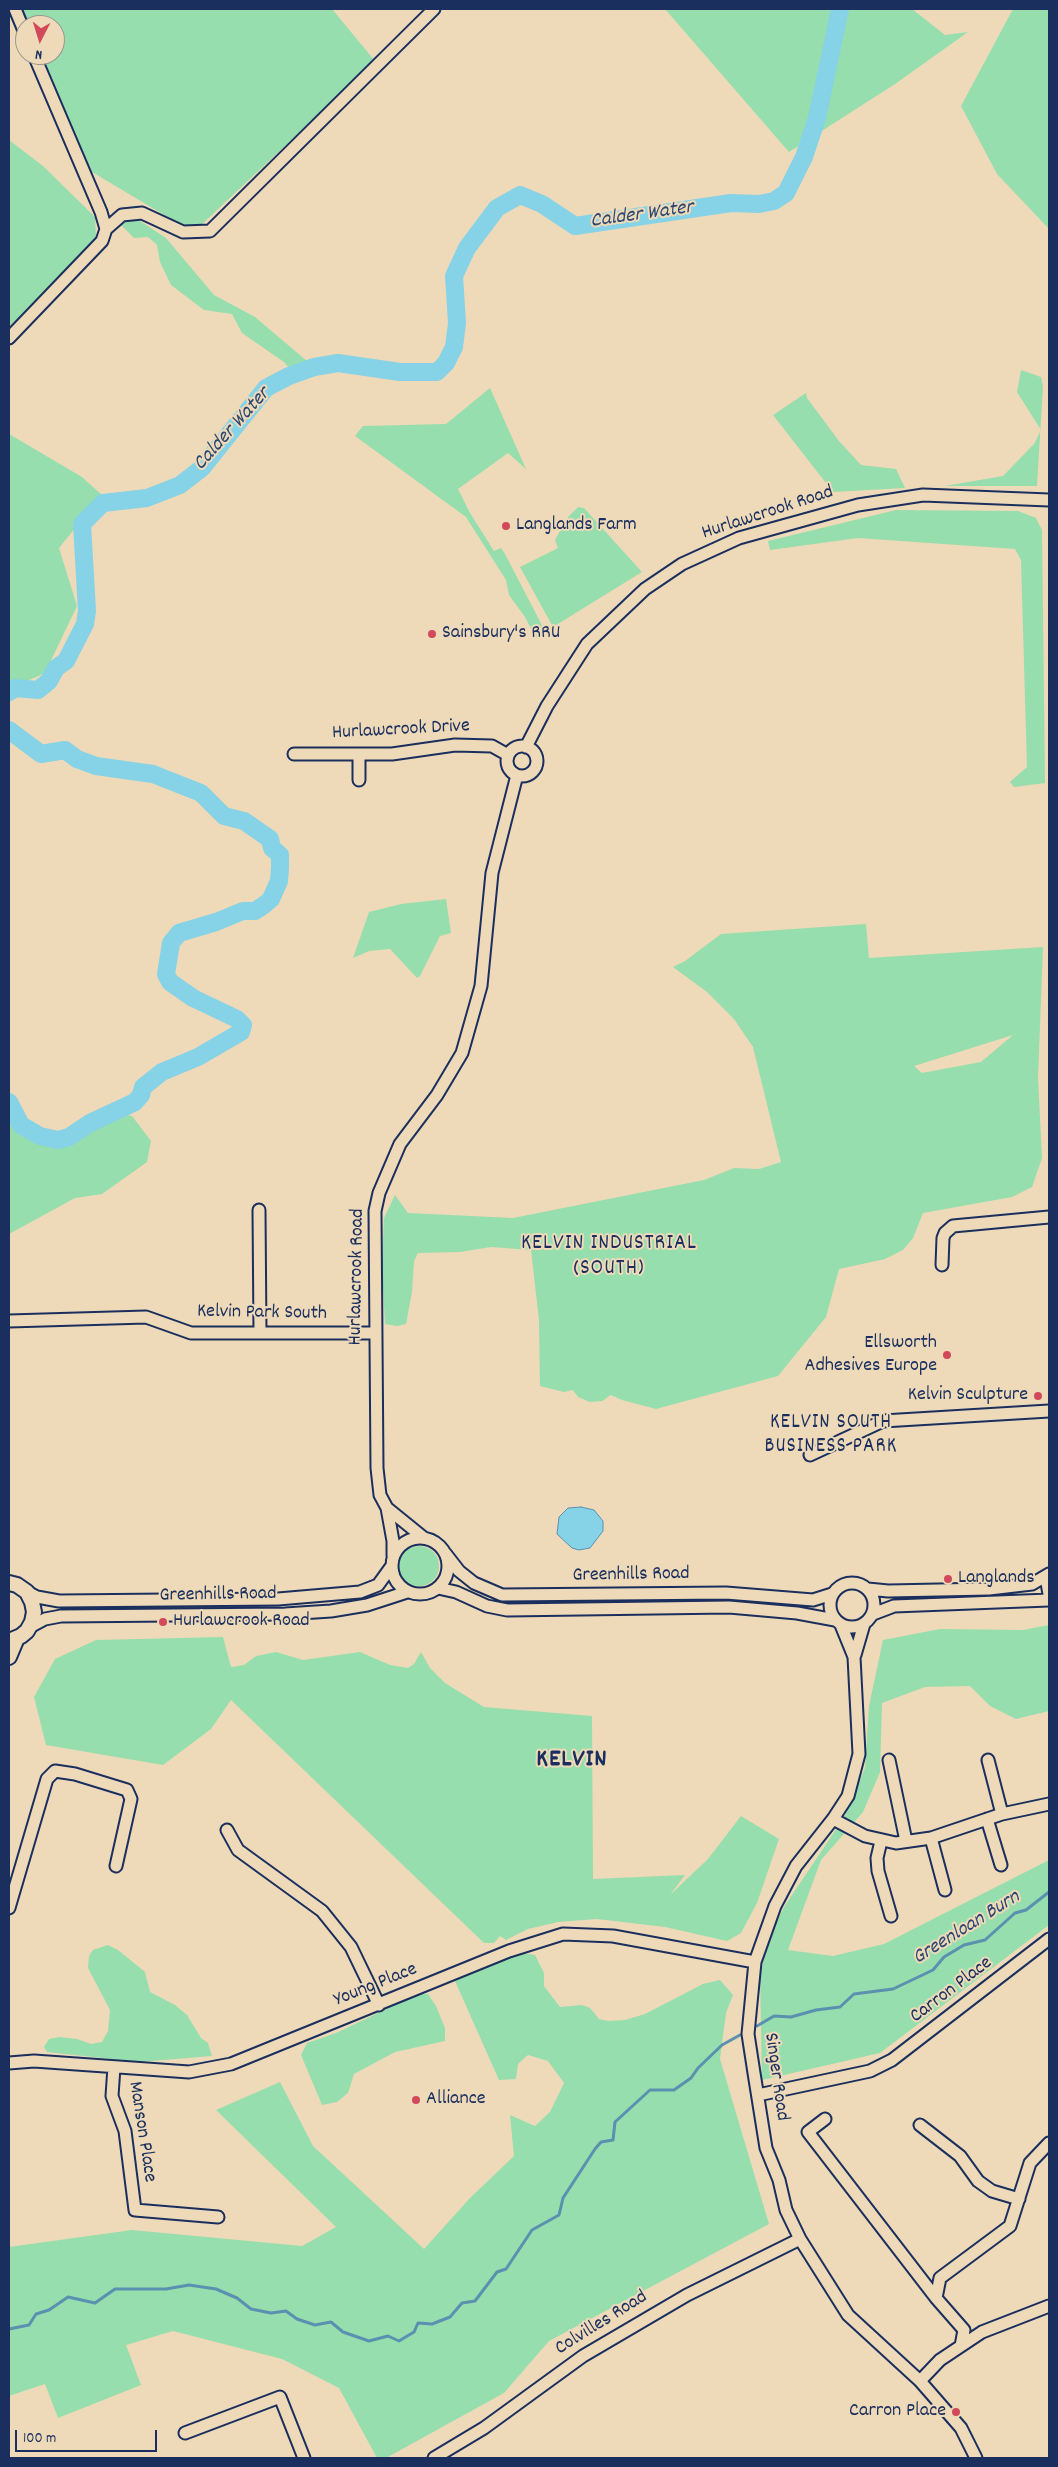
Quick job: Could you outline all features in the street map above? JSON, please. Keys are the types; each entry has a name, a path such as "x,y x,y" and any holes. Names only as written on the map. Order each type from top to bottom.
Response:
{"main road":[{"path":"9,1583 23,1589 30,1597 34,1607 30,1627 13,1639 9,1657"}],"street":[{"path":"9,338 102,241 106,229 122,215 142,213 183,232 210,231 434,9"},
{"path":"38,65 101,212 106,229"},
{"name":"Hurlawcrook Road","path":"526,747 547,706 587,644 645,590 682,564 739,538 858,505 923,495 1049,500"},
{"name":"Hurlawcrook Drive","path":"294,754 392,754 455,745 492,746 508,755"},
{"path":"526,747 534,752 536,765 526,775 517,775 509,769 508,755 514,748 526,747"},
{"path":"359,755 359,780"},
{"name":"Hurlawcrook Road","path":"392,1562 387,1508 380,1494 377,1468 375,1211 379,1193 400,1144 437,1095 462,1053 482,986 492,874 517,775"},
{"path":"259,1210 260,1333"},
{"path":"942,1265 943,1238 945,1233 953,1226 1049,1217"},
{"name":"Kelvin Park South","path":"9,1321 146,1317 191,1333 375,1334"},
{"path":"810,1454 883,1421 1049,1411"},
{"path":"387,1508 424,1538 438,1545 445,1553 448,1568 443,1582 438,1588 421,1595 407,1592 396,1582 392,1562 406,1542 424,1538"},
{"name":"Greenhills Road","path":"445,1553 459,1571 474,1583 493,1592 511,1596 726,1593 813,1600 832,1594"},
{"name":"Greenhills Road","path":"23,1589 37,1597 59,1601 278,1599 360,1592 378,1585 392,1562"},
{"path":"1049,1574 1032,1584 989,1589 888,1591 868,1589 858,1583 846,1583 832,1594 830,1608 838,1622 853,1627 864,1624 873,1614 894,1606 1049,1600"},
{"path":"1049,1574 1047,1583 1049,1594"},
{"name":"Greenhills Road","path":"438,1588 456,1592 487,1606 507,1610 729,1607 797,1612 838,1622"},
{"path":"868,1589 874,1601 873,1614"},
{"name":"Greenhills Road","path":"30,1627 44,1619 61,1616 284,1614 330,1611 367,1605 407,1592"},
{"name":"Singer Road","path":"838,1622 854,1657"},
{"name":"Singer Road","path":"864,1624 854,1657 859,1754 848,1796 833,1819 796,1866 775,1906 755,1962 748,2034 766,2148 779,2180 786,2210 800,2239 848,2315 920,2381 961,2428 976,2458"},
{"path":"889,1760 906,1841"},
{"path":"988,1760 1002,1814"},
{"path":"9,1908 47,1779 55,1772 75,1774 127,1790 131,1799 116,1866"},
{"path":"833,1819 865,1836 896,1843 931,1838 1002,1814 1049,1804"},
{"path":"987,1820 1001,1865"},
{"path":"227,1830 238,1850 322,1912 351,1947 379,2005"},
{"path":"931,1838 945,1890"},
{"path":"881,1841 877,1858 878,1871 891,1916"},
{"name":"Young Place","path":"9,2063 34,2061 190,2072 231,2064 509,1951 563,1934 613,1936 755,1962"},
{"name":"Carron Place","path":"758,2095 870,2071 892,2060 1049,1940"},
{"name":"Manson Place","path":"114,2067 112,2096 125,2130 135,2210 218,2217"},
{"path":"825,2119 808,2132 936,2298 964,2330 961,2346"},
{"path":"920,2125 960,2156 978,2181 992,2192 1018,2199"},
{"path":"936,2298 940,2278 1010,2226 1030,2163 1049,2143"},
{"name":"Colvilles Road","path":"434,2458 484,2428 583,2356 687,2295 800,2239"},
{"path":"920,2381 940,2360 982,2332 1049,2306"},
{"path":"185,2433 280,2397 304,2458"}],"green space":[{"path":"13,9 332,9 375,61 200,226 186,228 87,169 37,65 65,65 65,15 18,15"},
{"path":"665,9 912,9 945,35 968,32 895,84 789,152"},
{"path":"1013,9 1049,9 1049,229 997,174 961,106"},
{"path":"9,140 43,166 95,217 96,237 9,327"},
{"path":"137,219 166,238 214,295 255,317 314,367 294,374 284,362 242,333 232,314 204,310 171,285 160,262 157,245 148,237 134,238 121,225 124,220"},
{"path":"1021,370 1041,377 1043,386 1040,429 1017,392"},
{"path":"490,388 526,469 508,453 458,489 470,513 494,551 501,548 505,554 546,633 536,638 525,617 509,595 506,580 466,517 355,436 363,426 446,424"},
{"path":"806,393 807,398 839,441 861,465 896,469 905,488 833,492 773,415"},
{"path":"1040,431 1037,486 945,486 1003,476 1034,444"},
{"path":"9,434 82,477 102,495 59,548 77,606 45,673 9,689"},
{"path":"578,507 584,508 642,572 553,627 520,567 558,548 555,540 568,517"},
{"path":"896,510 1018,511 1036,518 1042,530 1045,783 1014,787 1010,782 1027,767 1021,560 1015,549 858,538 770,550 768,541"},
{"path":"446,899 451,933 440,936 420,976 417,978 390,949 369,951 353,958 369,912 401,904"},
{"path":"866,924 869,958 1043,947 1038,1078 1042,1158 1032,1187 1012,1197 923,1213 913,1238 903,1250 885,1259 839,1269 826,1317 778,1376 656,1409 622,1400 611,1395 602,1401 590,1402 578,1397 573,1390 564,1392 540,1386 539,1320 531,1250 491,1247 460,1252 418,1253 414,1261 412,1292 406,1324 397,1326 385,1324 382,1267 384,1218 395,1195 408,1213 513,1218 704,1180 734,1168 759,1169 781,1162 753,1047 734,1019 707,992 673,967 685,961 721,934","holes":["1013,1035 981,1062 922,1073 914,1066"]},
{"path":"112,1112 132,1116 151,1141 147,1162 102,1194 75,1198 9,1234 9,1116 41,1143 70,1146"},
{"path":"419,1546 433,1552 439,1566 433,1580 419,1586 405,1580 399,1566 405,1552"},
{"path":"1049,1625 1049,1711 1016,1719 990,1706 970,1686 925,1687 882,1703 880,1772 863,1812 821,1860 788,1950 833,1956 884,1944 1049,1860 1049,1925 880,2053 762,2080 760,1975 768,1940 784,1907 845,1816 865,1768 869,1706 883,1640 940,1629 1023,1630"},
{"path":"223,1637 231,1667 244,1665 256,1656 276,1652 303,1660 360,1652 390,1665 408,1668 414,1664 421,1652 430,1668 445,1683 484,1707 592,1716 593,1879 685,1875 670,1895 708,1859 741,1816 779,1839 757,1903 741,1933 727,1941 665,1927 597,1919 558,1922 528,1929 506,1940 500,1936 494,1943 484,1943 231,1700 211,1729 163,1765 46,1745 34,1697 55,1659 96,1640"},
{"path":"108,1945 118,1950 145,1972 150,1992 175,2005 187,2015 201,2038 208,2043 212,2056 139,2062 47,2052 44,2047 49,2039 60,2037 77,2039 91,2044 102,2042 108,2031 110,2010 88,1968 89,1956 93,1950"},
{"path":"521,1953 535,1955 544,1973 544,1986 560,2007 582,2005 590,2008 599,2019 608,2021 625,2020 645,2014 703,1984 720,1980 733,1995 726,2013 720,2059 769,2224 549,2341 504,2393 386,2458 377,2458 339,2388 282,2359 173,2331 126,2345 141,2385 58,2418 45,2384 9,2396 9,2247 132,2230 302,2246 336,2227 216,2110 280,2082 313,2146 424,2249 470,2198 514,2156 510,2115 535,2126 550,2112 564,2083 548,2061 528,2055 518,2064 516,2079 499,2080 455,1981"},
{"path":"418,1994 428,1994 436,2006 445,2028 445,2041 395,2052 354,2074 348,2093 337,2102 322,2105 301,2055 307,2043 336,2033"}],"water":[{"path":"581,1507 594,1510 603,1521 603,1531 590,1548 579,1550 572,1548 557,1534 559,1517 568,1508"}],"waterway":[{"name":"Calder Water","path":"9,692 15,688 38,690 49,681 56,668 66,661 85,624 87,611 82,524 103,503 147,498 180,485 202,468 266,388 289,376 314,367 338,363 400,372 437,372 446,363 454,347 457,323 454,276 467,248 497,208 520,195 542,204 575,226 731,203 759,204 774,201 786,193 804,157 817,118 840,9"},
{"name":"Calder Water","path":"9,730 41,754 65,750 77,759 96,766 153,774 201,793 224,816 244,821 270,839 272,848 280,855 279,881 271,899 264,905 255,911 243,911 216,922 179,933 171,943 166,974 170,982 193,998 237,1019 243,1025 241,1032 198,1057 162,1072 143,1087 141,1095 135,1102 90,1123 69,1137 58,1140 40,1136 21,1125 9,1102"},
{"name":"Greenloan Burn","path":"757,2026 774,2016 791,2017 816,2010 840,2007 854,1994 893,1989 933,1970 944,1957 964,1945 985,1940 1015,1913 1026,1910 1049,1892"},
{"name":"Greenloan Burn","path":"9,2329 29,2325 36,2314 49,2310 68,2297 95,2303 115,2289 166,2289 189,2285 216,2289 237,2298 251,2309 271,2313 286,2311 297,2319 315,2325 331,2322 343,2332 369,2341 388,2336 399,2341 414,2332 418,2323 432,2324 450,2317 462,2303 475,2301 497,2272 506,2269 532,2230 559,2215 563,2198 595,2149 601,2142 613,2140 615,2122 650,2090 674,2090 691,2078 698,2068 722,2045 740,2035"}],"place":[{"name":"Langlands Farm","path":"506,526"},
{"name":"Sainsbury's RRU","path":"432,634"},
{"name":"Ellsworth Adhesives Europe","path":"947,1355"},
{"name":"Kelvin Sculpture","path":"1038,1396"},
{"name":"Langlands","path":"948,1579"},
{"name":"Hurlawcrook Road","path":"163,1622"},
{"name":"Alliance","path":"416,2100"},
{"name":"Carron Place","path":"956,2412"}],"district":[{"name":"KELVIN INDUSTRIAL (SOUTH)","path":"609,1258"},
{"name":"KELVIN SOUTH BUSINESS PARK","path":"831,1436"},
{"name":"KELVIN","path":"572,1762"}]}
